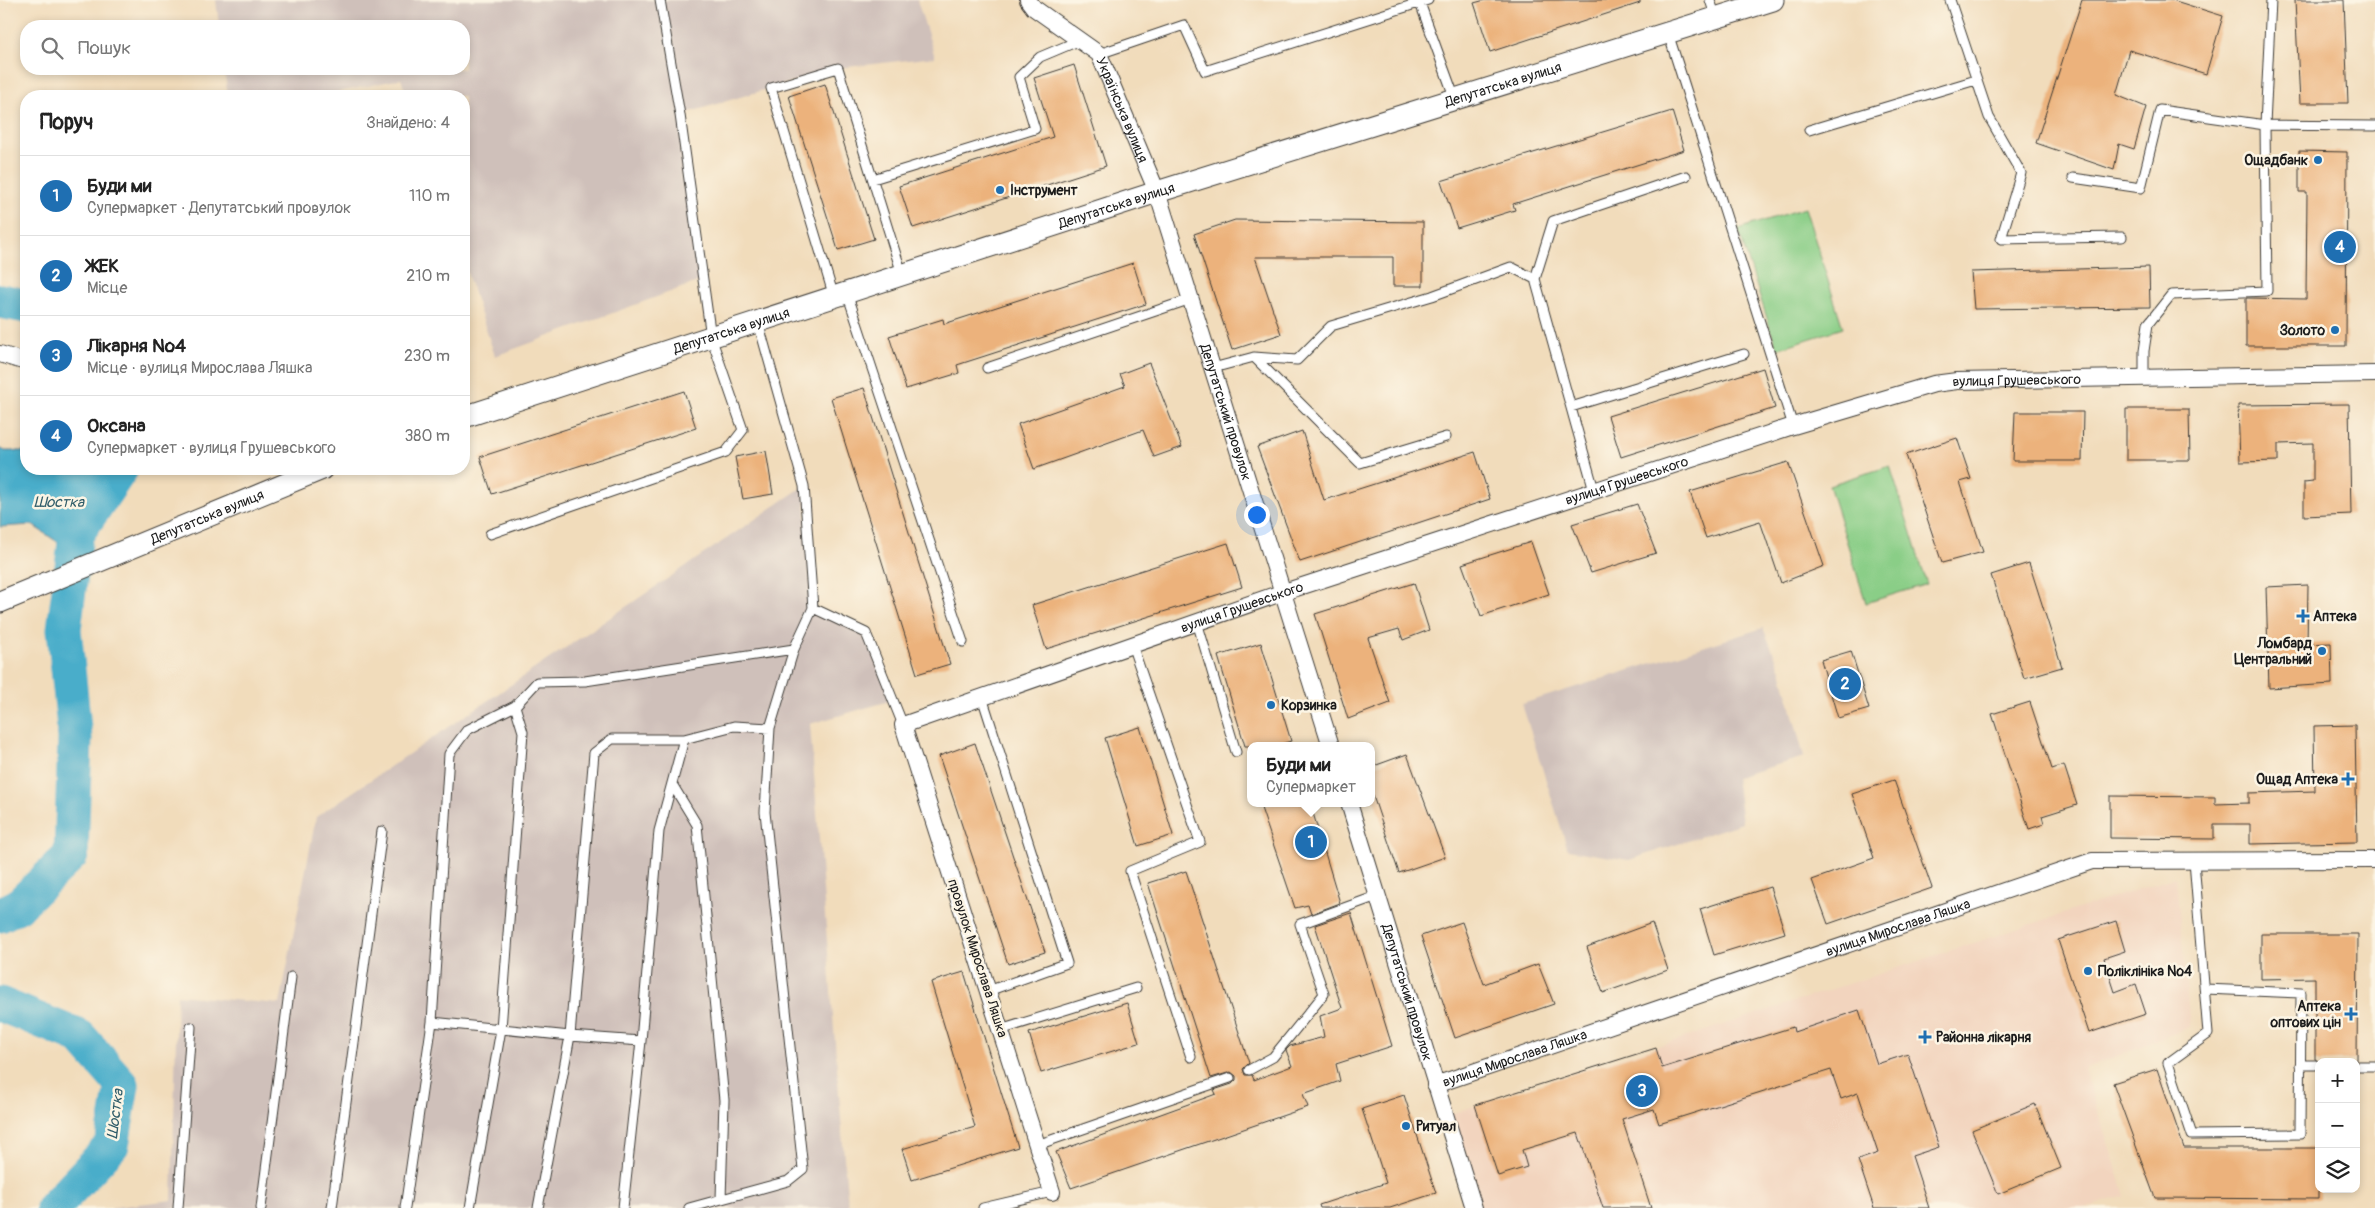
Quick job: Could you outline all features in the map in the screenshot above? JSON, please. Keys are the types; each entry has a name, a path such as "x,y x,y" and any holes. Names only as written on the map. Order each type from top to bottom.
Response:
{"street":[{"name":"Українська вулиця","path":"1028,0 1034,8 1078,41 1099,54 1157,192"},
{"name":"Депутатська вулиця","path":"470,415 1157,192 1668,33 1713,9 1773,0"},
{"name":"Депутатський провулок","path":"1157,192 1330,742"},
{"path":"0,354 20,360"},
{"name":"вулиця Грушевського","path":"903,725 1284,592 1793,426 1934,384 1957,381 2375,374"},
{"name":"Депутатська вулиця","path":"5,600 307,475"},
{"name":"провулок Мирослава Ляшка","path":"903,725 1052,1192"},
{"name":"Депутатський провулок","path":"1350,807 1474,1208"},
{"name":"вулиця Мирослава Ляшка","path":"1435,1085 2092,861 2375,860"}],"lane":[{"path":"490,534 726,452 743,430 711,337 680,115 660,0"},
{"path":"1950,0 1989,117 2021,173 2001,238 2122,238"},
{"path":"2144,378 2144,351 2148,324 2171,295 2267,291 2265,125 2271,0"},
{"path":"1099,54 1184,25 1205,71 1424,1 1455,99"},
{"path":"1668,33 1793,426"},
{"path":"873,179 1035,129 1020,77 1040,57 1078,41"},
{"path":"903,275 838,68 771,88 841,295 963,642"},
{"path":"1809,130 1976,80"},
{"path":"2073,178 2141,188 2160,110 2265,125 2375,126"},
{"path":"1594,490 1535,279 1553,221 1686,176"},
{"path":"1213,368 1254,357 1297,360 1331,326 1432,296 1511,267 1535,279"},
{"path":"987,368 1191,299"},
{"path":"688,1208 788,1180 802,1169 765,812 770,728 794,649 813,608 804,486 758,322"},
{"path":"1571,408 1744,354"},
{"path":"1254,357 1360,463 1446,437"},
{"path":"813,608 866,632 903,725"},
{"path":"1197,622 1236,752"},
{"path":"1132,645 1200,842 1130,871 1191,1057"},
{"path":"405,1208 432,1022 449,754 468,730 515,706 537,682 585,681 794,649"},
{"path":"982,697 1067,963 988,991"},
{"path":"470,1208 501,1029 523,732 515,706"},
{"path":"538,1208 570,1036 594,753 612,739 684,739 734,726 770,728"},
{"path":"623,1208 641,1041 659,831 684,739"},
{"path":"672,784 697,825 724,1100 721,1199"},
{"path":"332,1208 382,831"},
{"path":"2194,861 2208,1034 2168,1063 2192,1135 2300,1134 2300,993 2205,989"},
{"path":"1248,1070 1272,1057 1324,994 1300,924 1377,896"},
{"path":"261,1208 291,977"},
{"path":"1000,1030 1136,988"},
{"path":"432,1022 641,1041"},
{"path":"178,1208 191,1027"},
{"path":"2300,1065 2315,1065"},
{"path":"2360,1066 2375,1066"},
{"path":"1037,1145 1230,1078"},
{"path":"983,1208 1052,1192"}],"shaded area":[{"path":"216,0 917,0 935,57 838,68 680,115 703,280 495,356 470,282 470,90 405,90 401,79 348,90 227,90 225,75 470,75 470,20 218,20"},
{"path":"804,486 813,608 866,633 893,700 810,724 848,1208 107,1208 172,1200 177,995 280,1004 316,817"},
{"path":"1763,628 1781,670 1804,757 1736,777 1742,823 1629,860 1568,850 1522,704"},
{"name":"Районна лікарня","path":"2176,877 2190,1027 2084,1069 2125,1195 2085,1208 1474,1208 1444,1116"}],"green space":[{"path":"1805,208 1843,328 1777,349 1738,229"},
{"path":"1890,466 1927,584 1866,603 1829,485"}],"water":[{"name":"Шостка","path":"0,448 5,451 20,451 20,475 117,475 76,535 74,553 32,525 0,527"}],"building":[{"path":"1485,0 1640,0 1640,3 1490,52 1474,3"},
{"path":"2082,0 2172,0 2223,16 2206,74 2129,50 2116,95 2146,107 2134,149 2119,144 2114,170 2036,143"},
{"path":"2295,0 2344,0 2348,103 2300,103"},
{"path":"1074,65 1106,166 913,228 899,186 1053,137 1034,78"},
{"path":"825,84 874,239 838,250 789,96"},
{"path":"1672,111 1684,150 1513,204 1515,210 1457,228 1441,181"},
{"path":"2299,151 2347,152 2346,346 2246,346 2246,298 2306,299 2307,192 2299,192"},
{"path":"1235,220 1423,222 1423,286 1393,286 1393,257 1255,257 1281,334 1232,350 1194,234"},
{"path":"1133,263 1146,304 957,365 959,373 906,389 889,336 943,319 944,324"},
{"path":"2149,267 2150,307 1974,309 1971,272"},
{"path":"1149,363 1182,447 1154,457 1143,430 1034,469 1018,424 1125,386 1120,374"},
{"path":"1763,368 1775,408 1621,457 1608,416"},
{"path":"864,388 950,664 917,674 831,398"},
{"path":"684,391 696,428 492,494 480,457"},
{"path":"2349,404 2351,514 2304,516 2304,482 2313,481 2313,443 2278,444 2278,461 2240,462 2238,405"},
{"path":"2126,409 2189,409 2190,460 2126,460"},
{"path":"2015,412 2083,412 2082,461 2013,461"},
{"path":"1302,431 1324,500 1475,452 1490,499 1300,562 1257,447"},
{"path":"1957,438 1971,479 1960,482 1983,552 1942,563 1906,455"},
{"path":"766,451 773,494 743,499 735,457"},
{"path":"1788,462 1824,566 1781,583 1760,521 1706,538 1690,492"},
{"path":"1637,504 1656,553 1591,573 1572,524"},
{"path":"1531,542 1549,594 1481,616 1462,564"},
{"path":"1228,543 1242,587 1046,649 1032,605"},
{"path":"2029,563 2062,667 2024,678 1991,575"},
{"path":"1414,583 1429,630 1403,640 1399,629 1368,638 1390,703 1348,719 1315,614"},
{"path":"2308,585 2307,644 2331,643 2332,684 2269,688 2266,587"},
{"path":"1261,643 1291,741 1247,742 1247,746 1245,746 1218,656"},
{"path":"1851,651 1869,709 1838,718 1821,660"},
{"path":"2030,702 2052,769 2064,765 2077,805 2042,816 2044,824 2029,829 1992,714"},
{"path":"2355,725 2357,842 2250,844 2250,824 2214,824 2214,839 2110,838 2110,796 2215,797 2215,804 2249,803 2249,793 2315,791 2314,726"},
{"path":"1140,727 1173,835 1138,846 1105,738"},
{"path":"975,743 1045,952 1008,964 939,756"},
{"path":"1407,754 1445,857 1399,873 1375,802 1375,766"},
{"path":"1894,780 1932,888 1828,924 1812,880 1874,858 1852,794"},
{"path":"1311,807 1340,903 1311,914 1308,905 1295,908 1261,808"},
{"path":"1186,871 1249,1063 1243,1069 1245,1075 1252,1075 1254,1080 1292,1066 1286,1050 1290,1046 1324,1037 1320,1016 1342,1008 1315,925 1351,913 1392,1046 1336,1064 1340,1081 1303,1094 1308,1107 1071,1188 1056,1152 1216,1094 1214,1090 1232,1084 1236,1080 1236,1076 1231,1072 1211,1078 1148,883"},
{"path":"1770,887 1785,933 1714,955 1700,909"},
{"name":"Поліклініка №4","path":"2116,921 2125,951 2104,958 2115,992 2136,984 2146,1014 2089,1033 2058,940"},
{"path":"1462,922 1484,984 1538,964 1554,1004 1455,1038 1421,936"},
{"path":"1652,923 1668,970 1603,993 1587,947"},
{"path":"2261,934 2358,934 2357,1058 2315,1058 2315,978 2261,979"},
{"path":"964,972 1018,1147 912,1180 902,1149 975,1127 931,982"},
{"path":"1127,1003 1139,1043 1041,1073 1029,1033"},
{"path":"1859,1010 1877,1064 1908,1054 1939,1147 1912,1156 1929,1208 1874,1208 1858,1160 1878,1153 1858,1093 1841,1099 1831,1070 1659,1124 1654,1109 1622,1119 1651,1208 1603,1208 1578,1133 1522,1150 1527,1167 1498,1176 1475,1105 1656,1048 1662,1068 1793,1027 1794,1032"},
{"path":"2157,1069 2184,1148 2315,1148 2315,1193 2319,1193 2319,1199 2155,1198 2113,1083"},
{"path":"1404,1095 1436,1193 1390,1208 1320,1208 1319,1205 1386,1183 1362,1109"},
{"path":"2035,1104 2061,1168 1998,1194 1972,1130"}],"waterway":[{"name":"Шостка","path":"0,301 20,305"},
{"name":"Шостка","path":"0,915 18,906 71,855 75,738 64,629 76,535 117,475"},
{"name":"Шостка","path":"0,1004 80,1037 122,1085 112,1145 53,1208"}],"place":[{"name":"Ощадбанк","path":"2318,160"},
{"name":"Інструмент","path":"1000,190"},
{"name":"Оксана","path":"2340,247"},
{"name":"Золото","path":"2335,330"},
{"name":"Аптека","path":"2303,616"},
{"name":"Ломбард Центральний","path":"2322,651"},
{"name":"ЖЕК","path":"1845,684"},
{"name":"Корзинка","path":"1271,705"},
{"name":"Ощад Аптека","path":"2348,779"},
{"name":"Буди ми","path":"1311,842"},
{"name":"Поліклініка №4","path":"2088,971"},
{"name":"Аптека оптових цін","path":"2351,1014"},
{"name":"Районна лікарня","path":"1925,1037"},
{"name":"Лікарня №4","path":"1642,1091"},
{"name":"Ритуал","path":"1406,1126"}]}
